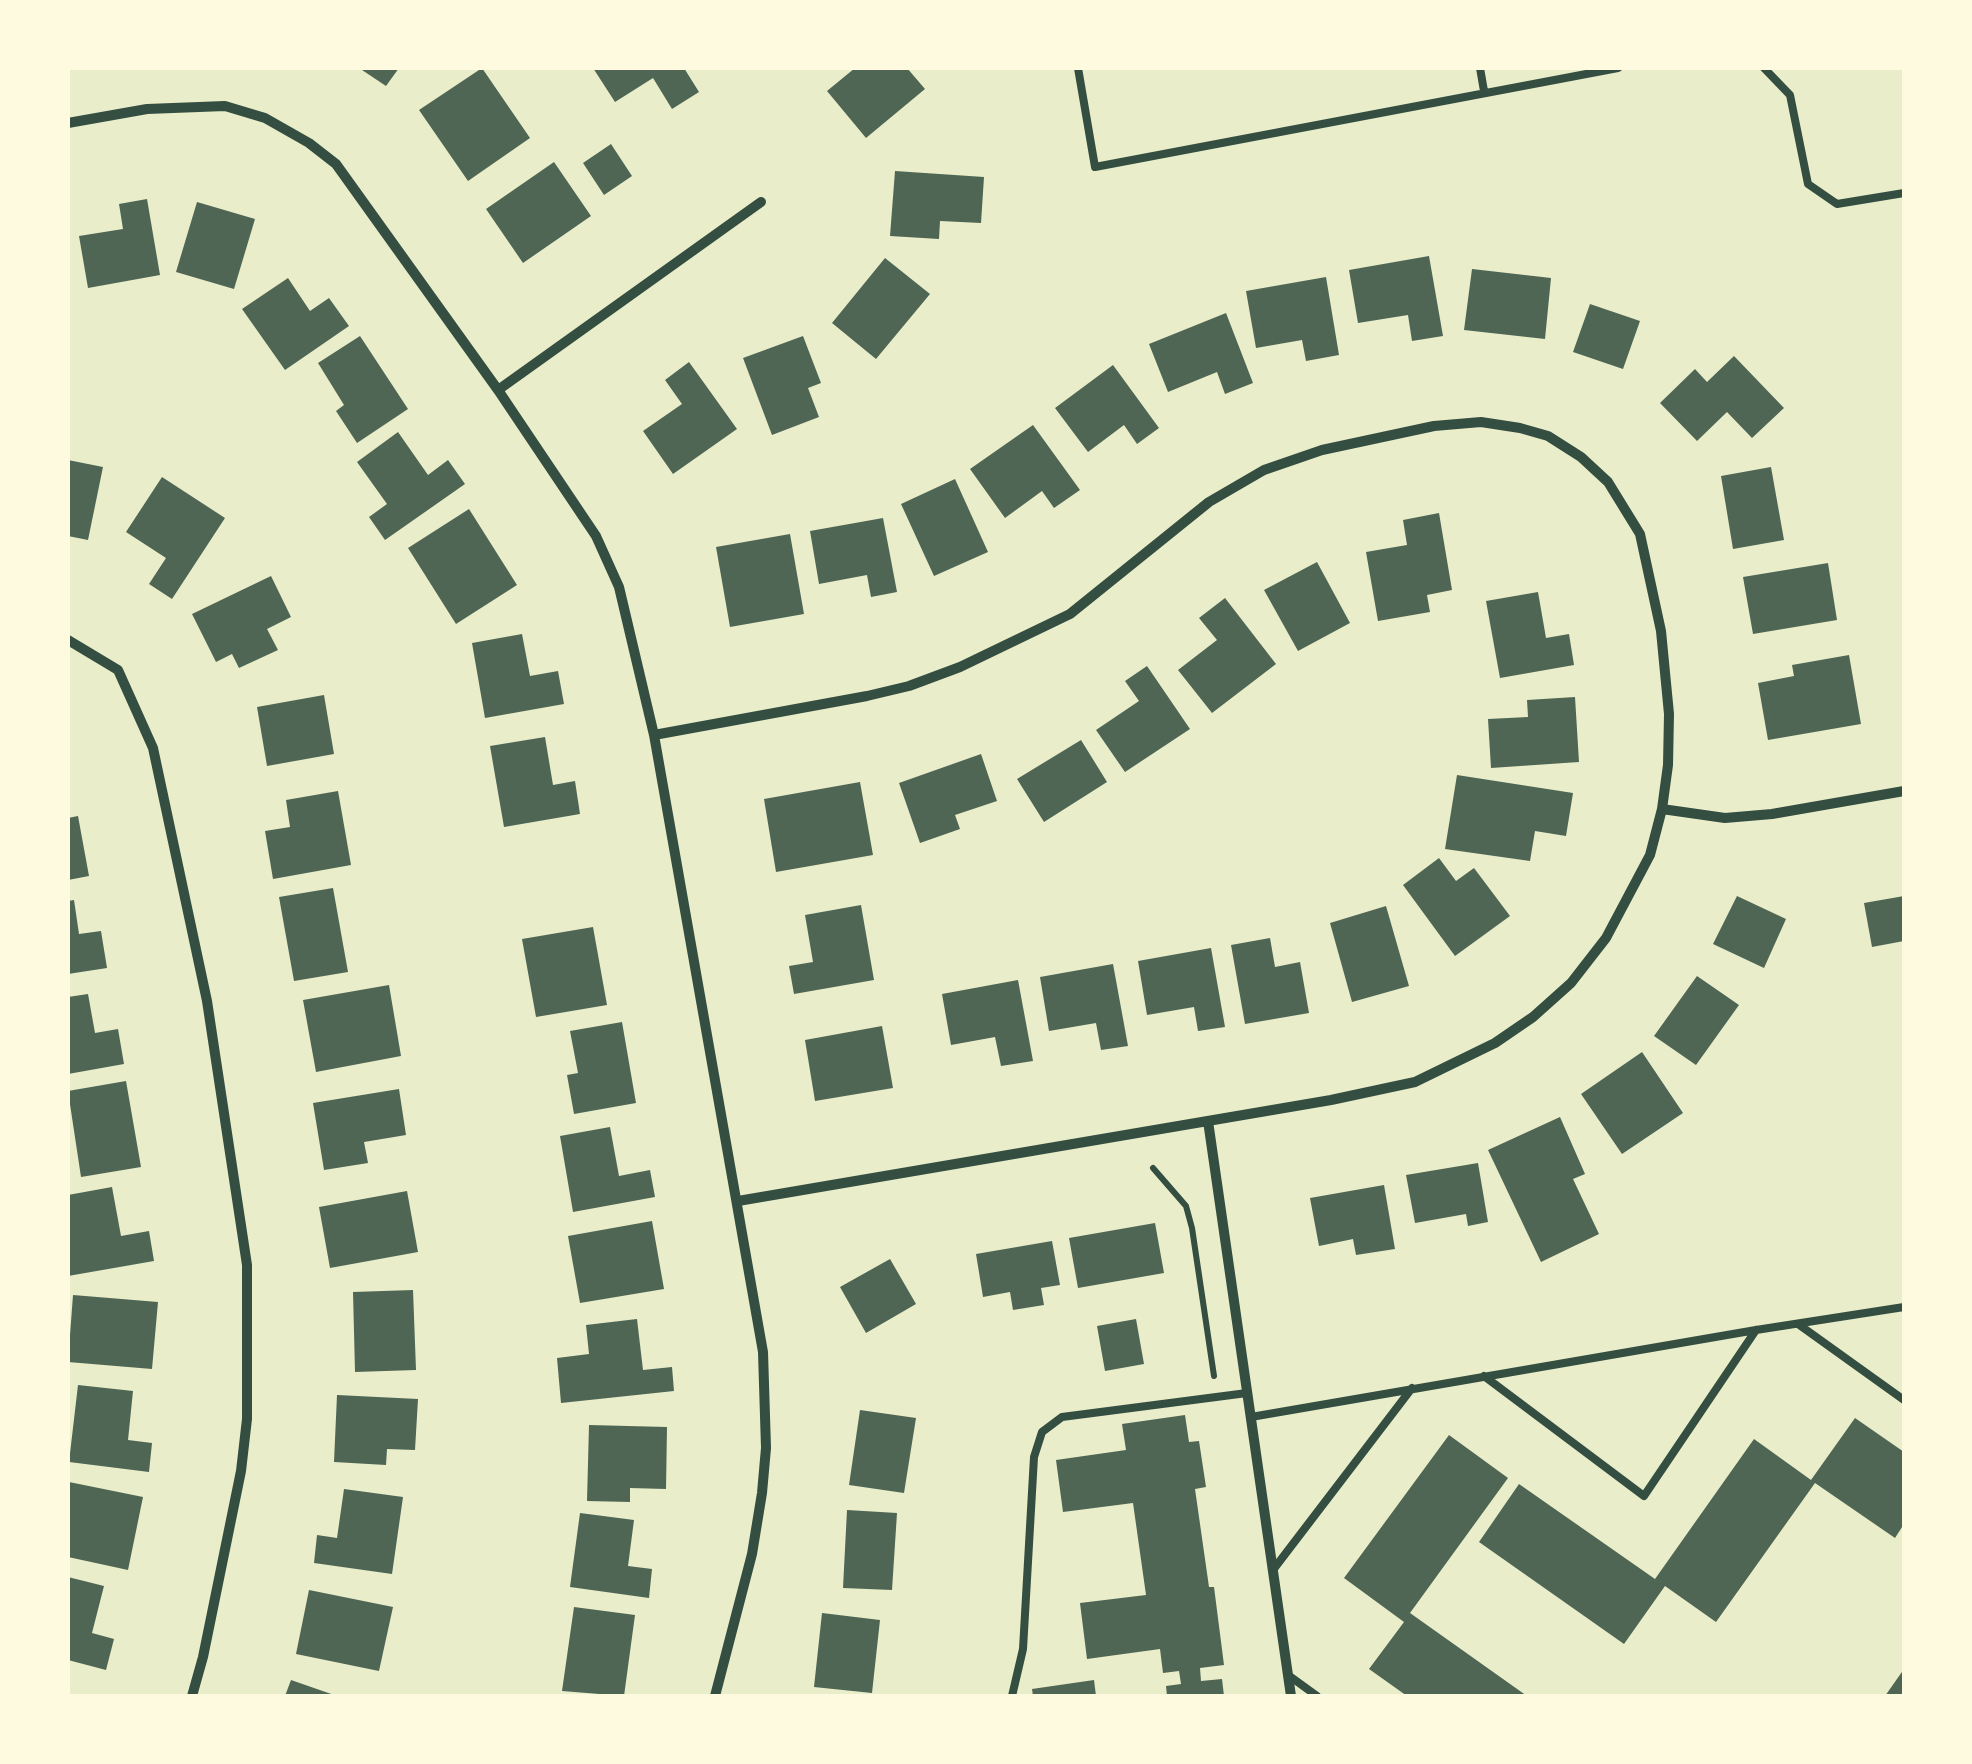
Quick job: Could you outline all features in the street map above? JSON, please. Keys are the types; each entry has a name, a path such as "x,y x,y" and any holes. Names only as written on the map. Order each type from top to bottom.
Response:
{"street":[{"path":"68,122 188,106 226,106 265,118 336,164 498,390 604,553 627,614 654,734 763,1352 766,1448 752,1554 715,1696"},
{"path":"498,390 762,202"},
{"path":"654,734 910,686 960,667 1070,614 1209,502 1264,470 1371,437 1480,422 1548,436 1581,457 1608,482 1640,534 1661,630 1669,714 1662,809 1650,855 1606,938 1571,983 1520,1026 1458,1064 1415,1082 738,1201"},
{"path":"68,640 118,670 153,748 207,1001 245,1247 248,1335 241,1472 192,1696"},
{"path":"1662,809 1694,816 1740,816 1904,791"},
{"path":"1208,1121 1291,1696"}],"lane":[{"path":"1078,68 1095,167 1618,68"},
{"path":"1480,68 1484,91"},
{"path":"1764,68 1790,94 1808,184 1837,204 1904,192"},
{"path":"1251,1418 1904,1307"},
{"path":"1798,1324 1904,1400"},
{"path":"1484,1376 1644,1496 1756,1330"},
{"path":"1273,1570 1412,1388"},
{"path":"1012,1696 1023,1649 1034,1457 1042,1432 1062,1417 1247,1393"},
{"path":"1288,1675 1317,1696"}],"path":[{"path":"1153,1168 1186,1206 1218,1396"}],"building":[{"path":"359,68 399,68 386,86"},
{"path":"482,68 530,138 468,181 419,110"},
{"path":"593,68 684,68 699,92 672,109 653,78 615,102"},
{"path":"855,68 907,68 925,89 866,138 827,91"},
{"path":"611,144 632,176 604,195 583,163"},
{"path":"554,162 591,216 523,263 486,209"},
{"path":"895,171 984,177 981,223 940,221 939,239 890,236"},
{"path":"147,199 160,275 88,288 79,236 123,229 119,204"},
{"path":"197,202 255,219 234,289 176,272"},
{"path":"1429,256 1443,336 1412,341 1408,315 1358,323 1349,270"},
{"path":"885,258 930,294 876,359 832,323"},
{"path":"1472,269 1551,278 1545,339 1464,330"},
{"path":"1326,277 1339,355 1306,361 1302,340 1256,348 1246,291"},
{"path":"288,278 310,311 329,298 349,326 285,370 242,309"},
{"path":"1590,304 1640,321 1623,369 1573,352"},
{"path":"1226,313 1253,383 1225,394 1217,372 1168,392 1149,344"},
{"path":"360,336 408,409 357,443 336,411 344,405 318,363"},
{"path":"803,336 821,383 808,388 819,417 772,435 743,358"},
{"path":"1734,356 1784,408 1752,438 1727,412 1697,441 1660,403 1695,369 1707,382"},
{"path":"689,362 737,429 673,474 643,431 682,404 665,380"},
{"path":"1113,365 1159,428 1137,444 1124,425 1088,452 1055,408"},
{"path":"1033,425 1080,490 1054,508 1042,491 1005,518 970,469"},
{"path":"398,432 428,475 448,460 465,484 385,540 369,517 387,504 357,462"},
{"path":"68,460 103,467 88,540 68,536"},
{"path":"1771,467 1784,540 1733,549 1721,476"},
{"path":"162,477 225,518 172,599 149,584 166,558 126,532"},
{"path":"955,479 988,552 934,576 901,504"},
{"path":"469,509 517,585 456,624 408,548"},
{"path":"1439,513 1452,590 1427,595 1430,612 1378,621 1366,552 1407,545 1403,520"},
{"path":"883,518 897,592 871,597 867,575 819,584 810,531"},
{"path":"790,534 804,614 730,627 716,547"},
{"path":"1317,562 1350,623 1298,651 1264,590"},
{"path":"1828,563 1837,620 1753,634 1743,577"},
{"path":"271,576 291,617 267,629 278,650 239,668 232,654 216,662 192,614"},
{"path":"1538,592 1546,638 1569,634 1574,665 1500,678 1486,601"},
{"path":"1225,598 1276,664 1212,713 1178,670 1217,640 1199,618"},
{"path":"522,634 530,676 558,671 564,704 485,718 472,643"},
{"path":"1849,655 1861,724 1768,740 1758,683 1794,676 1792,665"},
{"path":"1147,666 1190,729 1125,772 1096,730 1139,701 1125,681"},
{"path":"324,695 334,754 267,766 257,707"},
{"path":"1575,697 1579,762 1491,768 1488,719 1528,717 1527,700"},
{"path":"545,737 553,785 575,781 580,814 504,827 490,746"},
{"path":"1081,740 1107,782 1044,822 1017,779"},
{"path":"981,754 997,801 955,815 960,829 920,843 899,783"},
{"path":"1457,775 1573,793 1566,836 1535,831 1530,861 1445,849"},
{"path":"860,782 873,855 776,872 764,799"},
{"path":"338,791 351,865 273,879 265,831 290,827 286,800"},
{"path":"78,816 89,876 68,880 68,818"},
{"path":"1439,858 1456,881 1474,868 1510,916 1455,956 1403,885"},
{"path":"333,888 348,972 294,981 279,897"},
{"path":"1737,896 1786,919 1764,968 1713,944"},
{"path":"1904,896 1904,941 1872,947 1864,903"},
{"path":"74,900 79,934 101,931 107,968 68,974 68,901"},
{"path":"861,905 874,980 794,994 789,966 813,962 805,915"},
{"path":"1386,906 1409,986 1352,1002 1330,923"},
{"path":"593,927 607,1005 536,1017 522,939"},
{"path":"1270,938 1275,967 1300,962 1309,1013 1245,1024 1231,945"},
{"path":"1211,948 1225,1027 1198,1031 1194,1007 1147,1015 1138,961"},
{"path":"1113,964 1128,1046 1101,1050 1096,1023 1049,1031 1040,977"},
{"path":"1697,976 1739,1005 1696,1065 1654,1036"},
{"path":"1018,980 1033,1061 1001,1066 995,1037 951,1045 942,994"},
{"path":"389,985 401,1056 316,1072 303,1000"},
{"path":"88,994 95,1033 118,1029 124,1064 68,1074 68,997"},
{"path":"622,1022 636,1103 574,1114 567,1075 578,1073 570,1031"},
{"path":"882,1026 893,1088 815,1101 805,1040"},
{"path":"1642,1052 1683,1113 1622,1154 1581,1094"},
{"path":"126,1081 141,1167 81,1177 68,1091"},
{"path":"399,1089 406,1135 364,1142 368,1163 324,1170 313,1103"},
{"path":"1560,1117 1585,1174 1573,1179 1599,1234 1541,1262 1488,1150"},
{"path":"610,1127 619,1176 650,1170 655,1197 573,1212 560,1136"},
{"path":"1478,1163 1488,1222 1468,1226 1466,1214 1415,1223 1406,1175"},
{"path":"1384,1185 1395,1249 1356,1255 1353,1239 1319,1246 1310,1198"},
{"path":"112,1187 121,1236 149,1231 154,1261 68,1276 68,1195"},
{"path":"407,1191 418,1252 330,1268 319,1207"},
{"path":"652,1221 664,1289 580,1303 568,1236"},
{"path":"1155,1223 1164,1273 1078,1288 1069,1238"},
{"path":"1052,1241 1060,1285 1041,1288 1044,1305 1013,1310 1010,1292 983,1297 976,1254"},
{"path":"890,1259 916,1304 866,1333 840,1287"},
{"path":"413,1290 416,1370 355,1372 353,1292"},
{"path":"73,1295 158,1302 152,1369 68,1362"},
{"path":"637,1319 643,1370 672,1367 674,1391 561,1403 557,1358 589,1354 586,1325"},
{"path":"1136,1319 1144,1364 1105,1371 1097,1326"},
{"path":"78,1385 133,1391 128,1440 152,1443 149,1472 69,1462"},
{"path":"337,1395 418,1399 415,1450 387,1449 386,1465 334,1462"},
{"path":"860,1410 916,1418 904,1493 849,1485"},
{"path":"1185,1415 1189,1442 1199,1441 1206,1487 1195,1489 1224,1665 1200,1668 1201,1681 1222,1679 1224,1696 1167,1696 1166,1686 1181,1684 1179,1671 1163,1673 1160,1649 1087,1659 1080,1603 1146,1595 1133,1503 1063,1512 1056,1460 1126,1450 1122,1424"},
{"path":"1855,1418 1904,1452 1904,1524 1895,1538 1815,1483 1716,1622 1665,1586 1624,1644 1479,1542 1519,1484 1655,1579 1754,1439 1811,1480"},
{"path":"589,1425 667,1427 666,1489 630,1488 630,1502 587,1501"},
{"path":"1449,1435 1508,1478 1410,1613 1527,1696 1407,1696 1369,1669 1404,1622 1344,1578"},
{"path":"69,1482 143,1497 128,1570 68,1557"},
{"path":"344,1489 403,1497 392,1574 314,1563 317,1535 337,1538"},
{"path":"847,1510 897,1513 892,1590 843,1588"},
{"path":"580,1513 634,1520 628,1566 652,1569 649,1598 570,1587"},
{"path":"68,1577 104,1586 92,1633 114,1639 106,1670 68,1660"},
{"path":"309,1590 393,1607 379,1671 296,1654"},
{"path":"574,1607 635,1615 624,1696 562,1691"},
{"path":"822,1613 880,1620 872,1693 814,1687"},
{"path":"1904,1669 1904,1696 1885,1696"},
{"path":"291,1680 337,1696 285,1696"},
{"path":"1094,1680 1096,1696 1033,1696 1032,1689"}]}
